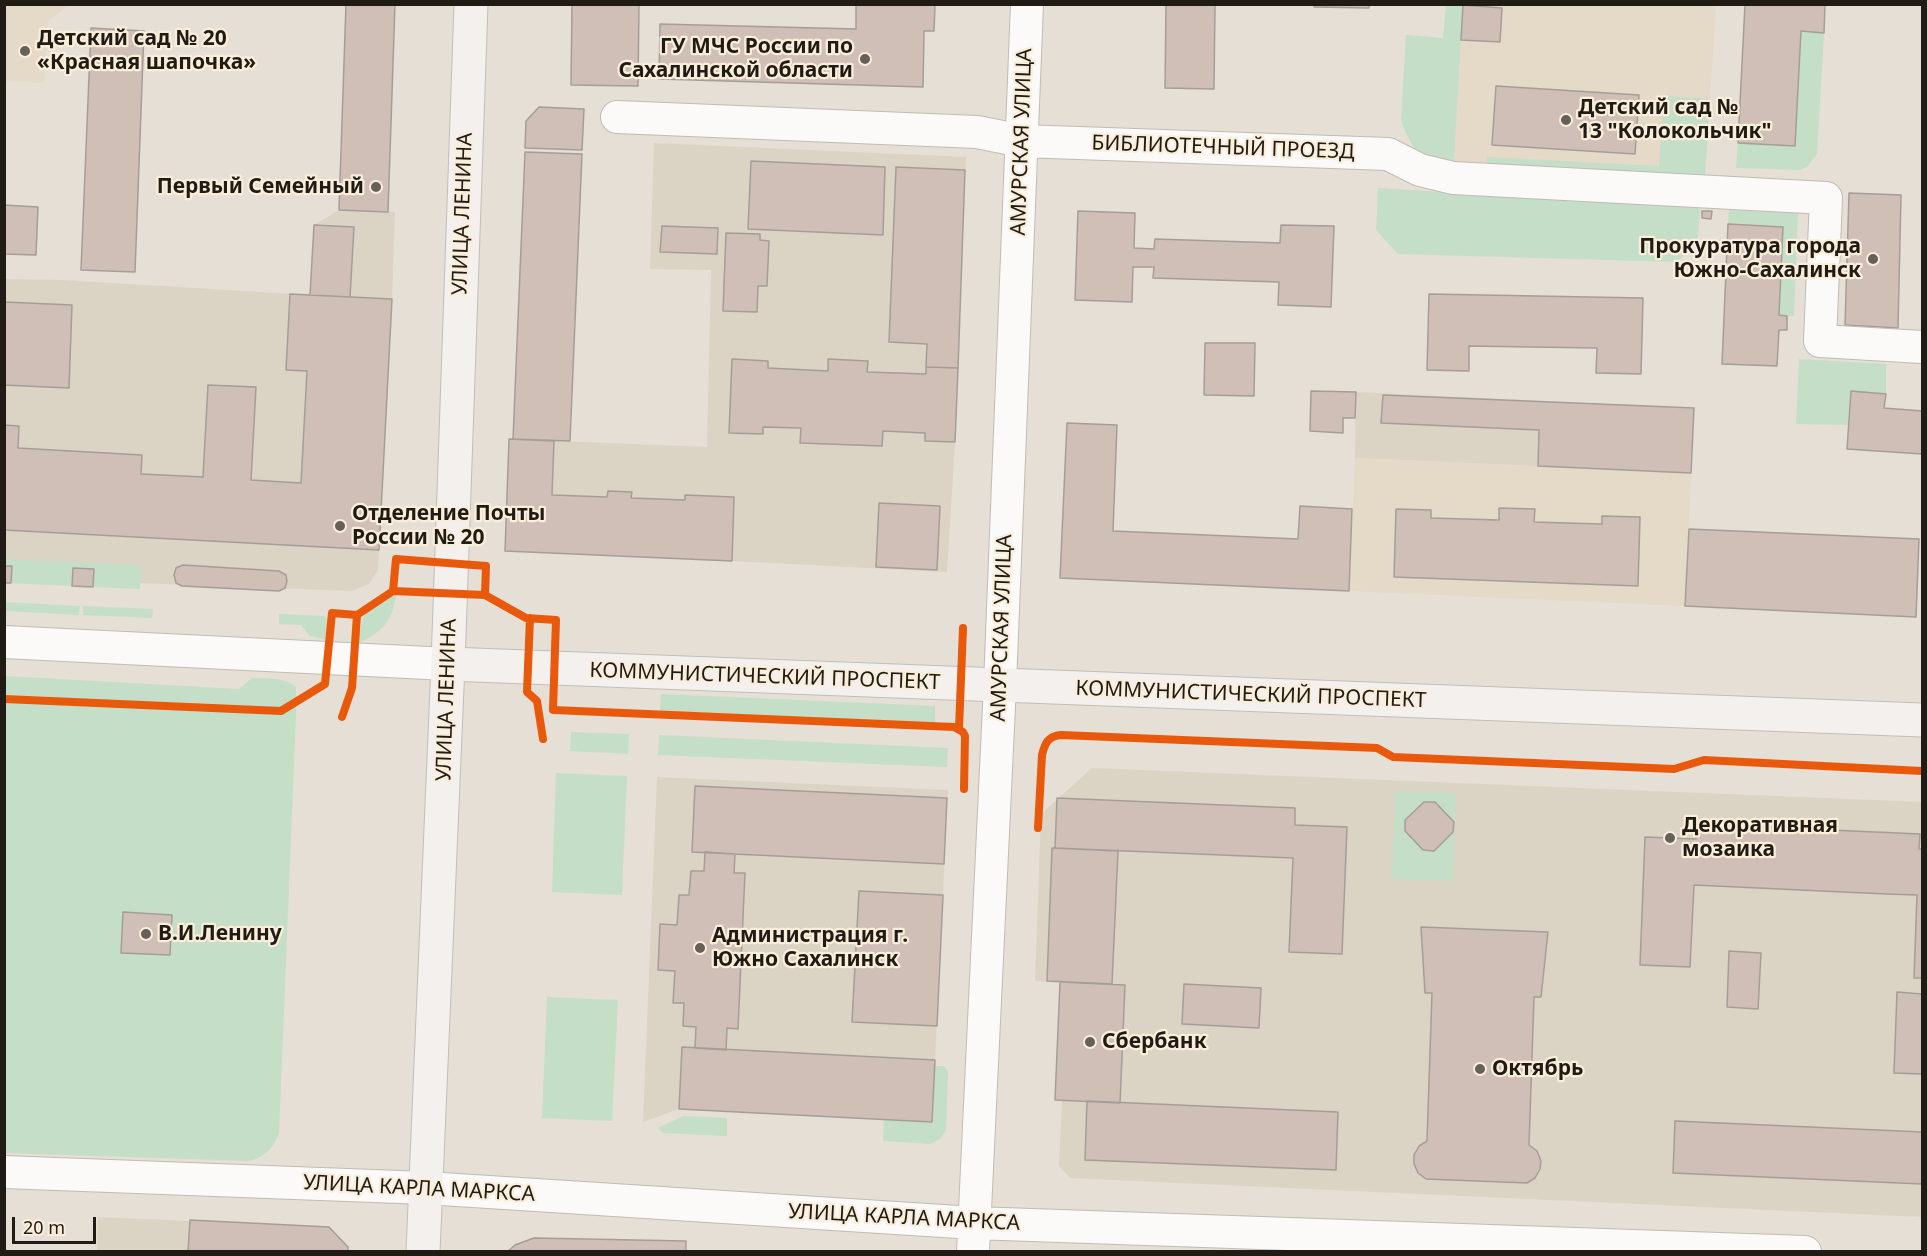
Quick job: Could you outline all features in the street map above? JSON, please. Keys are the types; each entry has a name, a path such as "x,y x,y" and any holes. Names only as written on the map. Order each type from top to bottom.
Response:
{"main road":[{"name":"УЛИЦА ЛЕНИНА","path":"423,1251 448,664 471,4"},
{"name":"КОММУНИСТИЧЕСКИЙ ПРОСПЕКТ","path":"448,664 1923,720"}],"street":[{"name":"АМУРСКАЯ УЛИЦА","path":"973,1237 1000,685 1027,4"},
{"name":"БИБЛИОТЕЧНЫЙ ПРОЕЗД","path":"617,117 977,132 1022,141 1388,154 1420,170 1454,178 1826,198 1820,341 1923,347"},
{"name":"КОММУНИСТИЧЕСКИЙ ПРОСПЕКТ","path":"4,642 448,664"},
{"name":"УЛИЦА КАРЛА МАРКСА","path":"4,1172 426,1188 973,1237 1805,1251"}],"shaded area":[{"name":"Детский сад № 20 «Красная шапочка»","path":"5,4 69,5 48,21 44,83 5,81"},
{"path":"1463,5 1716,5 1705,176 1454,163"},
{"path":"654,143 966,157 955,442 947,572 505,551 509,439 707,447 711,270 650,269"},
{"path":"339,210 395,212 378,570 369,584 352,591 5,578 5,279 62,280 310,295 314,225"},
{"path":"1356,392 1694,408 1691,473 1355,458"},
{"path":"1355,458 1691,473 1685,606 1349,591"},
{"path":"1092,768 1922,802 1922,1217 1070,1178 1059,1166 1062,1101 1055,1100 1060,983 1035,981 1041,814"},
{"path":"657,777 948,790 932,1122 679,1109 643,1122"},
{"path":"98,1217 329,1227 348,1247 348,1252 97,1252"}],"green space":[{"path":"1446,5 1463,5 1454,163 1420,160 1401,120 1406,35 1443,38"},
{"path":"1801,31 1824,33 1817,154 1807,167 1800,170 1736,168 1738,143 1795,145"},
{"path":"1664,96 1710,99 1705,176 1486,165 1487,157 1659,166"},
{"path":"1378,188 1700,208 1698,238 1678,262 1398,254 1376,230"},
{"path":"1729,210 1798,213 1794,316 1779,315 1783,227 1728,224"},
{"path":"1799,359 1886,364 1886,394 1851,391 1848,425 1796,424"},
{"path":"5,559 141,565 140,589 5,583"},
{"path":"396,595 392,612 385,625 359,643 361,625 367,611 372,605 386,597"},
{"path":"4,602 80,606 79,615 5,611"},
{"path":"83,606 153,609 152,618 83,615"},
{"path":"279,614 324,616 328,619 328,640 310,636 301,625 279,624"},
{"path":"5,676 239,689 252,678 264,678 281,680 296,687 279,1133 271,1147 260,1157 250,1161 5,1153"},
{"path":"661,694 935,706 935,723 660,711"},
{"path":"571,732 629,734 628,754 570,751"},
{"path":"659,735 948,748 947,767 658,755"},
{"path":"556,773 627,776 622,895 552,892"},
{"path":"1395,791 1456,793 1453,881 1392,879"},
{"path":"547,997 618,1000 612,1121 542,1118"},
{"path":"935,1066 944,1066 948,1072 946,1130 940,1139 930,1144 883,1141 884,1119"},
{"path":"683,1116 727,1118 727,1136 663,1133 658,1128"}],"building":[{"path":"346,4 395,4 388,212 339,210"},
{"path":"572,4 639,4 638,86 571,85"},
{"path":"856,4 935,4 934,31 924,31 923,87 659,79 660,24 856,29"},
{"path":"1166,4 1215,4 1214,89 1165,88"},
{"path":"1315,4 1369,4 1369,8 1314,7"},
{"path":"1745,4 1825,4 1824,33 1801,31 1795,146 1738,143"},
{"path":"1463,5 1502,8 1500,42 1461,40"},
{"path":"91,28 144,31 135,272 81,270"},
{"name":"Детский сад № 13 \"Колокольчик\"","path":"1496,86 1639,95 1635,154 1492,145"},
{"path":"539,107 584,109 582,150 525,148 526,121"},
{"path":"525,152 582,154 570,441 513,439"},
{"path":"751,161 885,167 883,235 748,229"},
{"path":"896,167 965,170 958,368 926,367 927,344 889,342"},
{"name":"Прокуратура города Южно-Сахалинск","path":"1849,193 1901,195 1898,328 1845,325"},
{"path":"4,205 38,207 36,255 4,254"},
{"path":"1078,211 1135,213 1134,248 1154,249 1155,239 1280,243 1281,225 1334,226 1331,307 1278,305 1279,282 1153,278 1154,267 1133,267 1132,302 1075,300"},
{"path":"1702,211 1712,211 1711,219 1702,218"},
{"path":"1728,224 1783,227 1779,315 1787,316 1787,330 1779,330 1777,366 1722,364"},
{"path":"314,225 354,227 350,297 310,295"},
{"path":"662,226 718,228 717,254 660,252"},
{"path":"726,233 760,234 760,240 769,241 767,286 758,286 757,312 723,311"},
{"path":"290,294 392,299 379,550 4,530 4,425 19,426 18,448 142,455 141,474 203,477 208,385 256,387 251,480 301,483 307,371 286,370"},
{"path":"1429,294 1643,298 1641,374 1596,373 1597,348 1469,346 1469,371 1427,370"},
{"path":"4,302 72,305 69,388 4,385"},
{"path":"1205,343 1255,343 1254,396 1204,395"},
{"path":"732,359 768,361 768,368 828,371 828,359 868,361 867,372 926,374 926,367 958,368 955,442 925,441 925,433 883,431 882,446 800,443 801,428 763,427 763,434 729,433"},
{"path":"1311,391 1356,392 1355,418 1343,418 1343,433 1310,431"},
{"path":"1851,391 1886,394 1884,408 1922,411 1922,454 1847,449"},
{"path":"1383,395 1694,408 1691,473 1538,466 1539,430 1381,423"},
{"path":"1067,423 1117,425 1113,531 1298,539 1300,506 1352,509 1349,591 1060,578"},
{"path":"509,439 554,441 552,495 607,497 608,491 632,492 631,498 685,500 685,495 734,497 732,561 505,551"},
{"path":"879,503 940,506 937,570 876,567"},
{"path":"1499,508 1535,509 1534,522 1602,524 1602,516 1640,517 1638,586 1394,577 1396,509 1431,510 1431,518 1499,520"},
{"path":"1689,529 1919,539 1916,617 1685,606"},
{"path":"183,565 279,571 286,575 287,581 285,588 279,591 182,586 176,583 174,575 176,568"},
{"path":"4,566 12,566 11,583 4,583"},
{"path":"73,568 94,569 93,587 72,586"},
{"path":"695,786 947,798 944,864 692,852"},
{"path":"1057,798 1295,808 1295,825 1347,827 1342,954 1289,952 1293,858 1055,848"},
{"path":"1424,802 1435,802 1454,822 1453,832 1434,851 1423,850 1405,831 1405,820"},
{"path":"1696,824 1920,834 1922,978 1914,978 1917,895 1694,885 1690,967 1640,965 1645,837 1696,839"},
{"path":"1052,848 1118,851 1112,984 1047,981"},
{"name":"Администрация г. Южно Сахалинск","path":"705,852 735,854 734,873 745,873 738,1029 727,1028 726,1050 695,1048 696,1027 683,1026 684,1003 673,1003 675,971 658,970 660,924 677,925 679,895 689,895 691,871 704,871"},
{"path":"859,891 943,895 937,1026 852,1022"},
{"name":"В.И.Ленину","path":"123,912 172,915 170,955 121,953"},
{"name":"Октябрь","path":"1421,927 1548,932 1541,997 1534,997 1529,1145 1537,1151 1541,1161 1535,1178 1527,1183 1426,1179 1418,1173 1414,1164 1414,1155 1419,1146 1427,1141 1432,993 1425,993"},
{"path":"1729,951 1761,953 1758,1009 1727,1007"},
{"name":"Сбербанк","path":"1060,982 1125,985 1120,1103 1055,1100"},
{"path":"1184,984 1261,988 1259,1028 1182,1024"},
{"path":"1897,992 1922,994 1922,1074 1894,1073"},
{"path":"682,1047 935,1060 932,1122 679,1109"},
{"path":"1087,1101 1338,1112 1336,1170 1085,1160"},
{"path":"1675,1121 1922,1132 1922,1184 1673,1173"},
{"path":"190,1220 329,1227 348,1247 348,1252 188,1252"},
{"path":"534,1238 686,1241 686,1252 507,1252 515,1245"}],"cycle path":[{"path":"4,699 281,711 325,684 332,613 357,615 393,591 396,559 486,566 485,595 526,618 556,620 553,710 954,727 963,732 965,736 964,789"},
{"path":"393,591 485,595"},
{"path":"342,717 352,688 357,615"},
{"path":"530,618 527,692 537,701 543,739"},
{"path":"959,729 963,628"},
{"path":"1038,828 1042,755 1048,741 1061,735 1377,748 1393,757 1674,769 1704,760 1922,771"}],"place":[{"name":"Детский сад № 20 «Красная шапочка»","path":"25,51"},
{"name":"ГУ МЧС России по Сахалинской области","path":"865,59"},
{"name":"Детский сад № 13 \"Колокольчик\"","path":"1566,120"},
{"name":"Первый Семейный","path":"376,187"},
{"name":"Прокуратура города Южно-Сахалинск","path":"1873,259"},
{"name":"Отделение Почты России № 20","path":"340,526"},
{"name":"Декоративная мозаика","path":"1670,838"},
{"name":"В.И.Ленину","path":"146,934"},
{"name":"Администрация г. Южно Сахалинск","path":"700,948"},
{"name":"Сбербанк","path":"1090,1042"},
{"name":"Октябрь","path":"1480,1069"}]}
